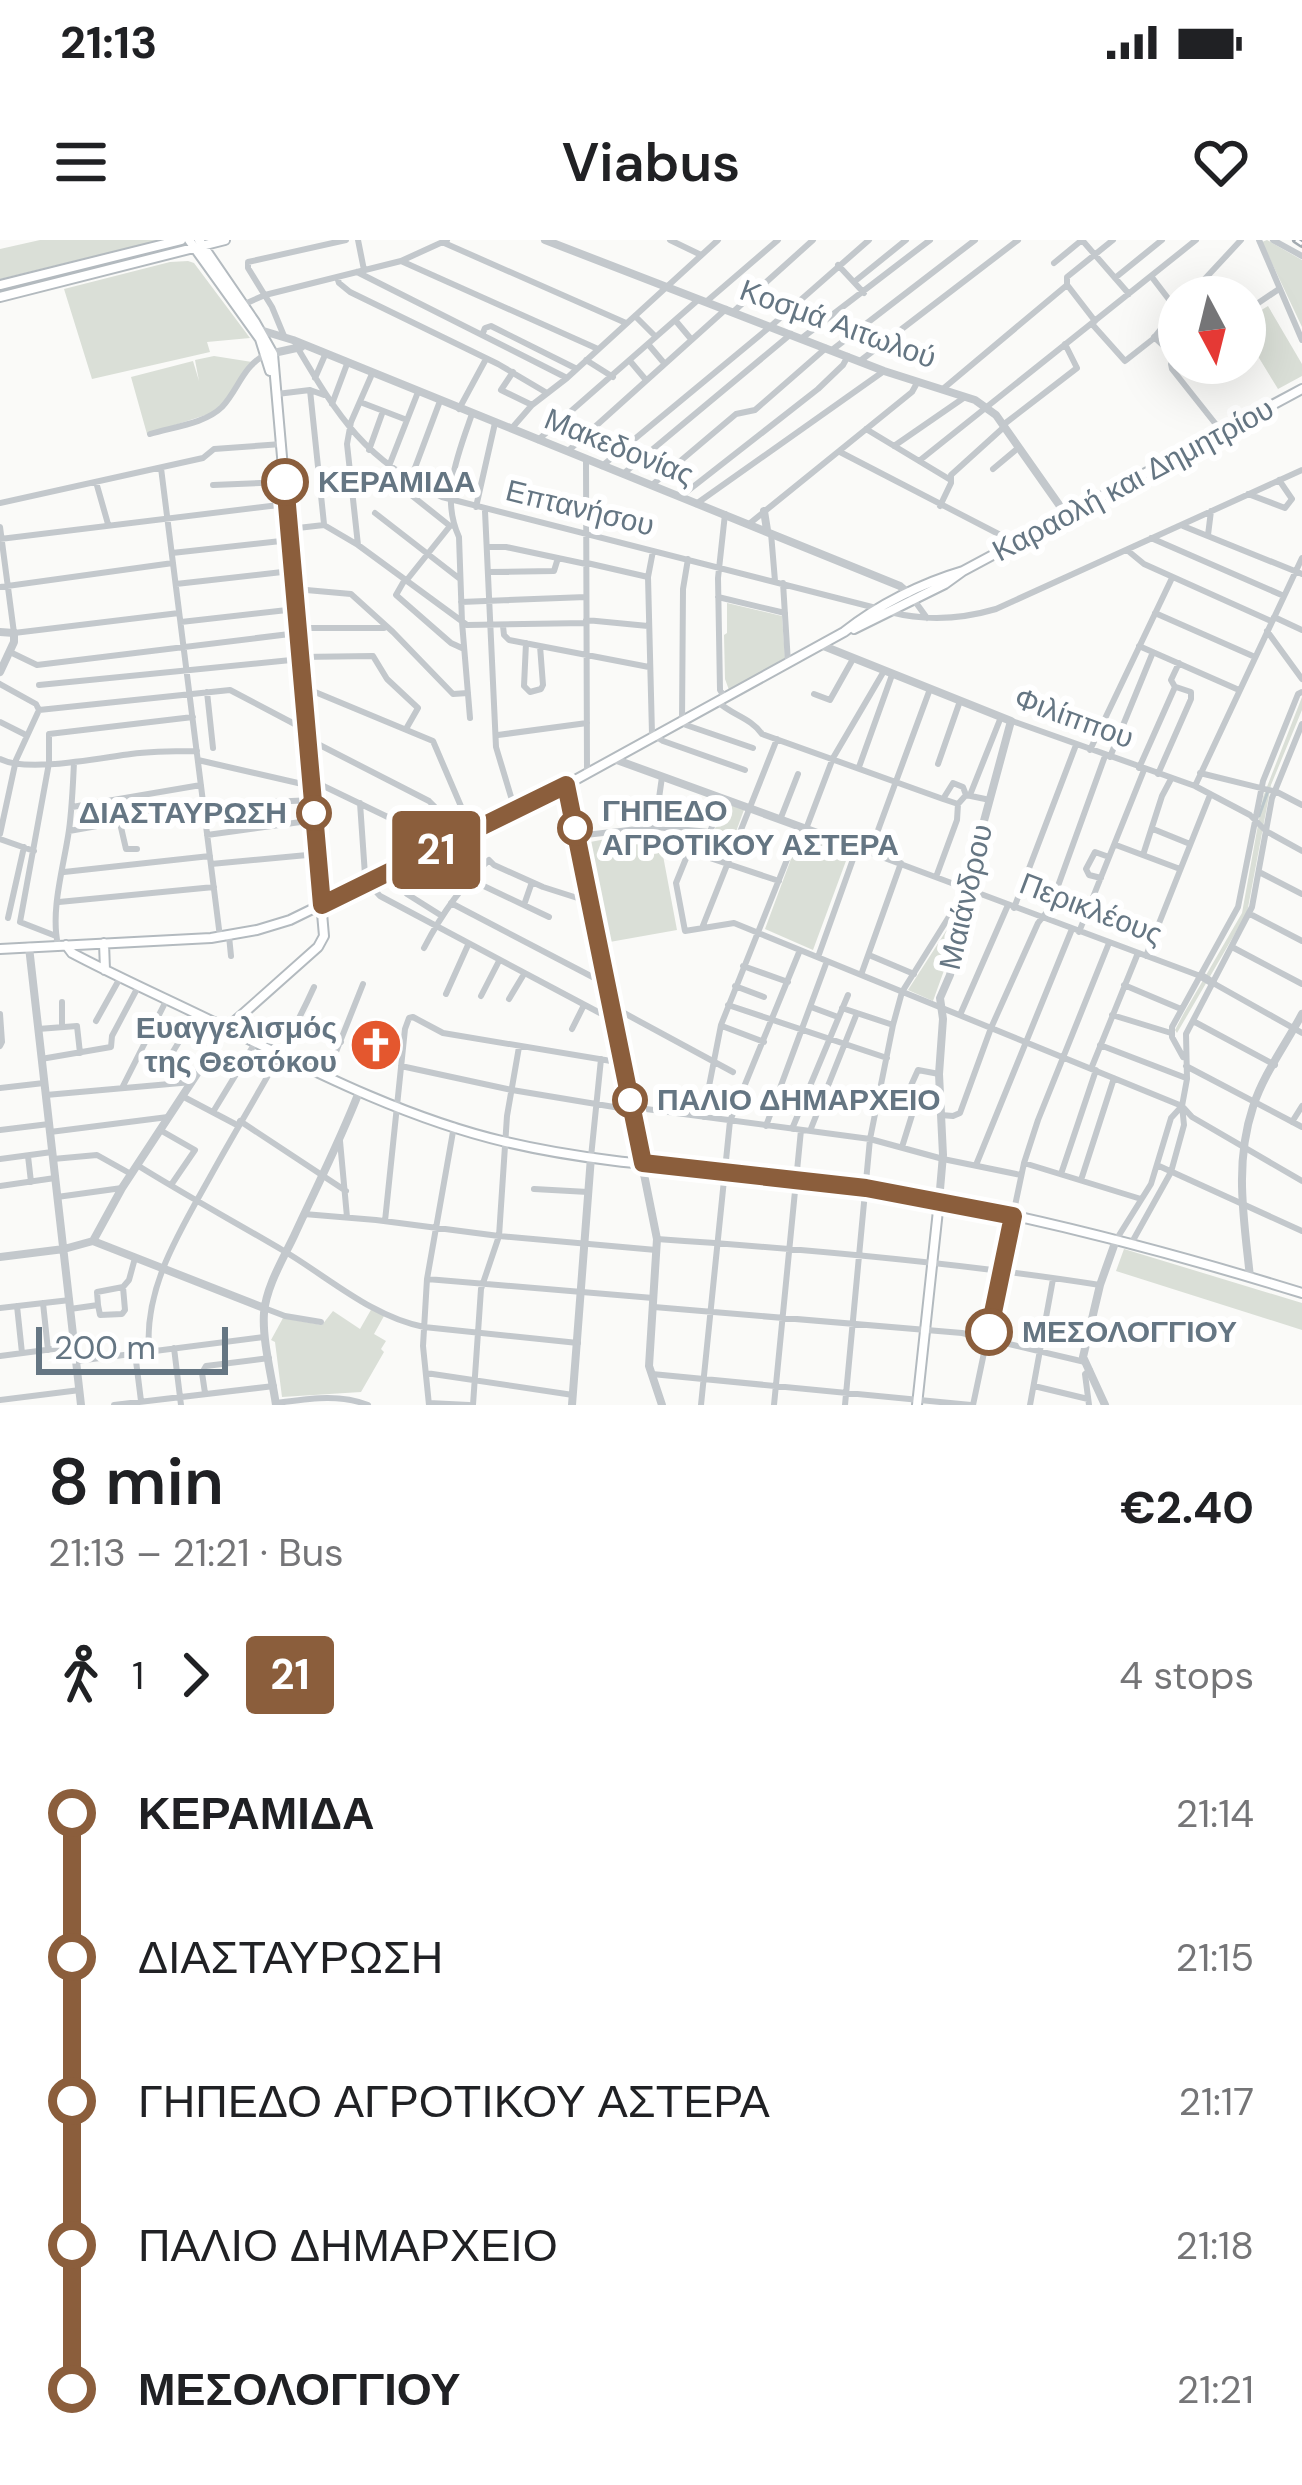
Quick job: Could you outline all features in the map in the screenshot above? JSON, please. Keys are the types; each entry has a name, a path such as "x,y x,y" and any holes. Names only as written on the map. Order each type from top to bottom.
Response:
{"main road":[{"path":"0,285 168,242 226,240"},
{"path":"226,240 216,254 220,270 270,353 273,394 279,407"},
{"path":"193,243 220,270"},
{"path":"0,297 193,243"},
{"path":"193,243 260,330 270,353 279,407 325,935 322,943 227,1028"},
{"path":"25,279 28,290"},
{"name":"Καραολή και Δημητρίου","path":"0,949 225,936 275,926 566,785 844,632 890,612 941,578 963,571 1302,389"},
{"name":"Καραολή και Δημητρίου","path":"844,632 860,618 911,598"},
{"path":"60,942 120,978 359,1092 505,1142 591,1157 866,1188 1116,1240 1302,1293"},
{"path":"104,943 105,970"},
{"name":"Μαιάνδρου","path":"918,1401 939,1202"}],"street":[{"name":"Επτανήσου","path":"346,240 248,262 249,271 349,430 410,481 450,500 890,612 924,618 968,616 1005,606 1302,470"},
{"path":"358,240 361,271"},
{"name":"Κοσμά Αιτωλού","path":"544,240 884,371 966,395 988,407 1004,426 1067,516"},
{"path":"670,240 701,255"},
{"path":"511,429 718,240"},
{"path":"538,440 675,320 778,240"},
{"path":"568,452 691,339 813,240"},
{"path":"602,466 869,240"},
{"path":"854,282 906,240"},
{"path":"802,338 930,240"},
{"path":"652,485 736,414 755,410 975,240"},
{"path":"860,361 1018,240"},
{"path":"1054,263 1082,240 1129,294"},
{"path":"1113,240 1067,277 1067,285 1125,362 1158,332"},
{"path":"1114,278 1162,240"},
{"path":"919,461 1196,240"},
{"path":"1207,276 1240,240"},
{"path":"1259,240 1302,340"},
{"path":"1273,240 1302,256"},
{"path":"240,306 265,295 401,261 445,241 627,323"},
{"path":"401,261 598,349"},
{"path":"838,265 864,293"},
{"path":"361,271 567,378"},
{"path":"1151,276 1158,285"},
{"path":"337,277 350,292 548,393"},
{"path":"944,388 1067,285"},
{"path":"1266,298 1279,289"},
{"path":"635,316 656,338"},
{"path":"675,320 691,339"},
{"path":"482,335 491,326 577,369"},
{"name":"Μακεδονίας","path":"260,330 769,532 900,586 911,598"},
{"path":"623,474 791,334"},
{"path":"1154,337 1158,340"},
{"path":"150,434 218,410 252,362 291,341"},
{"path":"648,344 664,363"},
{"path":"949,479 1004,426 1077,368 1065,344"},
{"path":"316,378 325,355"},
{"path":"680,496 818,389 848,356"},
{"path":"459,409 486,358"},
{"path":"586,360 613,377"},
{"path":"630,361 646,380"},
{"path":"277,394 310,390 330,400 347,364"},
{"path":"696,504 884,371"},
{"path":"513,372 501,390 532,406"},
{"path":"358,545 347,444 372,374"},
{"path":"749,524 912,392 917,383"},
{"path":"1184,384 1222,432"},
{"path":"310,390 324,525"},
{"path":"389,466 418,392"},
{"path":"894,446 966,395"},
{"path":"410,481 440,401"},
{"path":"360,402 407,420"},
{"path":"370,451 383,411"},
{"path":"464,649 396,596 452,525 456,461 472,414"},
{"path":"494,423 481,508 499,759 515,810"},
{"path":"866,429 949,479 940,506"},
{"path":"0,503 202,458 214,449 282,444"},
{"path":"993,469 1018,448"},
{"path":"840,452 1016,543"},
{"path":"586,459 587,774"},
{"path":"161,468 214,887 231,956"},
{"path":"391,479 452,525 459,536 470,718"},
{"path":"1279,480 1295,503 1302,504"},
{"path":"96,482 108,524"},
{"path":"213,485 285,482"},
{"path":"1248,494 1281,508 1292,499"},
{"path":"1,539 287,504"},
{"path":"1208,535 1211,511"},
{"path":"764,512 785,614 788,663"},
{"path":"375,513 460,579"},
{"path":"725,514 718,597 720,690 730,714 754,723 762,734 958,804"},
{"path":"172,553 324,525 472,626 586,622 648,626"},
{"path":"1181,525 1299,573"},
{"path":"0,527 4,586 15,640 0,672"},
{"path":"1151,538 1283,596"},
{"path":"487,547 648,577"},
{"path":"1126,550 1172,578 1302,631"},
{"path":"653,551 648,577 651,727 655,736 745,770"},
{"path":"488,572 554,571 558,558"},
{"path":"1195,786 1283,596 1299,573 1302,558"},
{"path":"688,560 682,589 682,721 753,748"},
{"path":"4,586 173,563"},
{"path":"176,584 293,570"},
{"path":"1090,749 1172,578"},
{"path":"295,589 351,594 453,694 468,694"},
{"path":"461,602 586,597"},
{"path":"718,597 785,614"},
{"path":"911,598 924,618"},
{"path":"0,632 296,609"},
{"path":"1154,614 1255,657"},
{"path":"503,626 506,638 649,667"},
{"path":"10,652 37,664 298,631 387,628"},
{"path":"1267,631 1302,679"},
{"path":"526,643 524,686 530,692 543,685 541,646"},
{"name":"Φιλίππου","path":"821,645 1006,719 1195,786 1302,851"},
{"path":"1139,646 1239,690"},
{"path":"939,1074 915,1072 909,1094 955,1116 1041,918 1050,908 1153,652"},
{"path":"39,685 301,658 373,656 387,679 418,708 406,729"},
{"path":"823,713 853,659"},
{"path":"1159,774 1192,695 1171,680 1179,663"},
{"path":"703,1117 721,1025 753,940 760,934 833,758 888,673"},
{"path":"860,767 888,673"},
{"path":"0,684 39,710"},
{"path":"303,687 434,742 472,832"},
{"path":"976,1166 1025,1042 1116,845 1175,687"},
{"path":"870,852 930,689"},
{"path":"39,710 233,690 425,799 441,812 458,839"},
{"path":"207,692 213,748"},
{"path":"1302,692 1261,789 1238,907 1171,1033 1186,1066 1302,1127"},
{"path":"814,694 830,700"},
{"path":"938,764 960,701"},
{"path":"34,850 0,837 15,764 39,710"},
{"path":"20,922 52,732 193,717"},
{"path":"936,877 957,820 958,804 968,795 1006,719"},
{"name":"Μαιάνδρου","path":"939,1202 943,1159 940,998 950,975 1006,719"},
{"path":"0,722 26,735"},
{"path":"854,722 872,730"},
{"path":"497,735 586,723"},
{"path":"1131,1244 1184,1124 1184,1043 1250,914 1274,791 1302,724"},
{"path":"702,928 778,740"},
{"path":"960,1016 1076,745"},
{"path":"0,759 15,764 136,753 197,755 311,783 360,803 439,848"},
{"path":"1290,753 1302,759"},
{"name":"Περικλέους","path":"614,759 1213,982"},
{"path":"24,847 4,916 60,942 58,902 74,762"},
{"path":"1200,773 1274,791 1302,805"},
{"path":"780,820 798,774"},
{"path":"655,827 662,776"},
{"path":"1143,855 1171,778"},
{"path":"943,799 953,783 968,795 990,800"},
{"path":"72,807 201,785"},
{"path":"566,785 657,1245 649,1360 662,1405"},
{"path":"1061,1174 1100,1045 1210,795"},
{"path":"702,854 722,799"},
{"path":"69,831 204,806 313,800"},
{"path":"360,803 368,884 382,898 600,1013 624,1013 734,1072"},
{"path":"207,836 315,820"},
{"path":"119,822 125,849 137,849"},
{"path":"577,836 655,827 710,832"},
{"path":"1153,829 1190,844"},
{"path":"1116,845 1180,868"},
{"path":"766,1126 811,1007 857,848"},
{"path":"779,881 689,851 676,883 685,931 734,923 1182,1106 1192,1117 1302,1181"},
{"path":"1101,878 1089,875 1087,869 1095,852 1109,857"},
{"path":"63,872 317,854"},
{"path":"424,948 469,879 489,860 532,882 590,902"},
{"path":"861,975 901,863"},
{"path":"1259,872 1302,894"},
{"path":"389,873 416,901 442,916"},
{"path":"469,879 549,917"},
{"path":"524,905 532,882"},
{"path":"58,902 214,887"},
{"path":"845,1405 870,1139 893,1025 902,992 968,888"},
{"path":"452,903 606,984"},
{"path":"1250,914 1302,941"},
{"path":"652,1374 972,1405 1024,1163 1109,943"},
{"path":"446,994 468,945"},
{"path":"29,947 81,1405"},
{"path":"1232,947 1302,984"},
{"path":"701,1405 730,1121 800,950"},
{"path":"868,955 914,974"},
{"path":"481,996 499,961"},
{"path":"743,965 788,982"},
{"path":"509,1000 524,974"},
{"path":"96,1021 120,978"},
{"path":"1213,982 1298,1031"},
{"path":"326,1077 363,984"},
{"path":"1124,985 1181,1009"},
{"path":"735,986 764,997"},
{"path":"41,1059 112,1048 112,1036 138,987"},
{"path":"149,1351 148,1334 162,1268 314,987"},
{"path":"774,1405 801,1130 848,995"},
{"path":"123,1086 166,1001"},
{"path":"62,1002 62,1026"},
{"path":"572,1029 584,1005"},
{"path":"728,1005 887,1058"},
{"path":"811,1007 857,1013 893,1025"},
{"path":"801,1130 857,1013"},
{"path":"0,1014 1,1046"},
{"path":"166,1063 196,1014"},
{"path":"1250,1277 1242,1148 1254,1102 1298,1031 1302,1014"},
{"path":"1112,1015 1171,1033"},
{"path":"385,1221 407,1021 413,1017 443,1033 622,1063"},
{"path":"299,1020 341,1042"},
{"path":"1192,1021 1274,1065"},
{"path":"721,1025 764,1042"},
{"path":"38,1030 77,1026 80,1053"},
{"path":"93,1241 122,1188 227,1028"},
{"path":"213,1112 255,1043"},
{"path":"1100,1045 1187,1078"},
{"path":"454,1126 427,1279 426,1373 429,1404 471,1405 482,1284 499,1236 505,1142 520,1046"},
{"path":"426,1373 573,1400 601,1060"},
{"path":"401,1066 596,1105 870,1139 1021,1175"},
{"path":"1081,1180 1114,1078"},
{"path":"46,1095 192,1082"},
{"path":"0,1088 44,1083"},
{"path":"359,1092 286,1252 265,1308 264,1337 276,1404 331,1397 368,1405"},
{"path":"182,1096 239,1123 346,1191"},
{"path":"901,1148 916,1099"},
{"path":"1105,1405 1087,1366 1085,1346 1100,1285 1116,1240 1165,1169 1171,1118 1182,1106"},
{"path":"1292,1122 1302,1106"},
{"path":"0,1130 168,1117"},
{"path":"160,1130 195,1150 171,1186"},
{"path":"340,1141 347,1217"},
{"path":"0,1159 97,1155 171,1186 405,1322 578,1343"},
{"path":"28,1156 31,1182"},
{"path":"1024,1163 1142,1199"},
{"path":"1165,1169 1302,1231"},
{"path":"0,1186 55,1178"},
{"path":"56,1197 122,1188"},
{"path":"534,1189 588,1192"},
{"path":"304,1214 585,1244 718,1244 859,1254 1100,1285"},
{"path":"0,1257 93,1241 282,1315 321,1322"},
{"path":"123,1287 125,1312 100,1316 97,1292 123,1287 135,1258"},
{"path":"1030,1405 1053,1277"},
{"path":"427,1279 988,1339 1087,1366"},
{"path":"43,1303 48,1350"},
{"path":"0,1308 43,1303 98,1305"},
{"path":"16,1306 22,1353"},
{"path":"77,1361 264,1337"},
{"path":"0,1356 76,1346"},
{"path":"174,1348 180,1401"},
{"path":"135,1353 141,1401"},
{"path":"205,1393 202,1372 206,1366 270,1358"},
{"path":"1034,1386 1089,1402 1087,1366"},
{"path":"114,1405 180,1401 205,1393 274,1386"},
{"path":"0,1400 80,1390"}],"shaded area":[{"path":"40,240 160,240 0,279 0,249"},
{"path":"1267,240 1302,260 1302,327 1262,242"},
{"path":"188,261 250,338 207,342 210,352 92,379 64,289"},
{"path":"1266,307 1302,364 1302,376 1278,389 1266,369"},
{"path":"214,356 252,362 218,411 147,434 131,377 193,361 199,381 195,360"},
{"path":"727,603 782,616 785,658 729,690 725,679"},
{"path":"1302,697 1302,710 1271,785 1247,913 1177,1033 1242,913 1263,797"},
{"path":"726,799 745,807 726,859 706,853"},
{"path":"658,829 677,930 604,943 585,843"},
{"path":"801,832 850,850 813,950 765,929"},
{"path":"957,914 951,951 933,1001 908,990"},
{"path":"1124,1249 1302,1303 1302,1330 1116,1271"},
{"path":"372,1308 384,1316 374,1334 386,1341 361,1392 282,1397 271,1340 283,1318 322,1325 333,1311 360,1329"}],"waterway":[{"path":"1259,816 1268,791"}],"railway":[{"path":"1296,240 1302,244"}],"bus line":[{"name":"21","path":"285,482 322,905 566,785 643,1163 866,1188 1013,1216 989,1332"}],"place":[{"name":"ΚΕΡΑΜΙΔΑ","path":"285,482"},
{"name":"ΔΙΑΣΤΑΥΡΩΣΗ","path":"314,813"},
{"name":"ΓΗΠΕΔΟ ΑΓΡΟΤΙΚΟΥ ΑΣΤΕΡΑ","path":"575,828"},
{"name":"Ευαγγελισμός της Θεοτόκου","path":"376,1045"},
{"name":"ΠΑΛΙΟ ΔΗΜΑΡΧΕΙΟ","path":"630,1100"},
{"name":"ΜΕΣΟΛΟΓΓΙΟΥ","path":"989,1332"}]}
